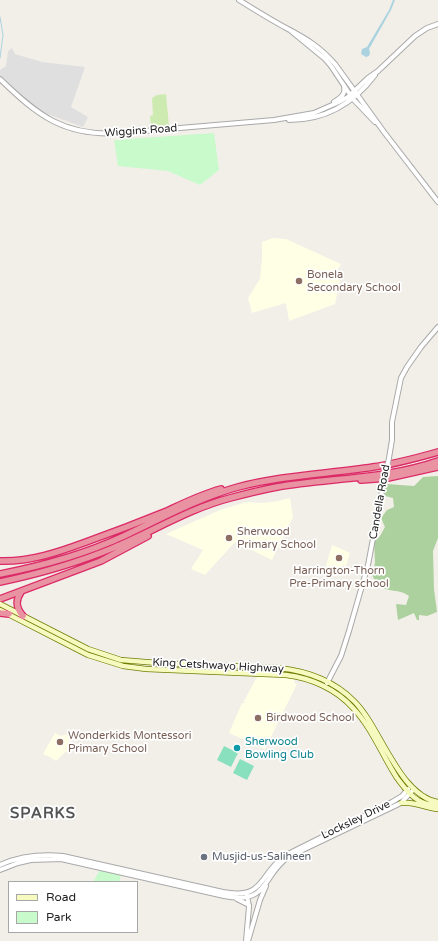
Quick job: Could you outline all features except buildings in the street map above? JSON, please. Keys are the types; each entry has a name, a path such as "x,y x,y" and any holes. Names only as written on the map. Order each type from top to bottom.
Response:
{"highway":[{"path":"0,561 15,561 36,558 76,546 133,525 213,491 285,477 374,467 438,452"},
{"path":"0,582 46,571 94,555 204,507 249,493 277,487 374,476 403,471 438,461"},
{"path":"335,480 369,480 388,478 438,467"},
{"path":"0,574 38,566 88,550 123,536 194,502 238,487"},
{"path":"0,599 100,562 140,540 170,521"},
{"path":"21,591 18,597 17,605 23,616"},
{"path":"0,611 9,614"}],"main road":[{"name":"King Cetshwayo Highway","path":"0,604 88,649 121,660 279,668 295,670 328,682 346,694 362,709 400,772 412,787 427,799 438,802"},
{"name":"King Cetshwayo Highway","path":"9,614 88,655 110,663 146,669 286,675 302,678 324,686 342,698 366,724 394,773 409,792 423,803 438,808"},
{"path":"401,803 410,802 428,808 438,808"}],"street":[{"path":"239,0 317,45 331,59 354,95"},
{"name":"Wiggins Road","path":"274,120 313,118 336,110 354,95 368,78 378,71 415,36 427,28 438,24"},
{"path":"305,39 328,62 343,84 354,95 384,132 438,202"},
{"name":"Wiggins Road","path":"0,79 32,109 48,119 68,128 90,133 115,134 274,120 302,116 326,108 354,95"},
{"path":"326,108 343,95 343,84"},
{"name":"Candella Road","path":"324,686 328,682 342,656 368,565 392,440 392,422 401,378 421,347 438,327"},
{"path":"409,792 412,787"},
{"name":"Locksley Drive","path":"254,891 268,880 275,869 288,858 401,803 409,792"},
{"name":"Locksley Drive","path":"254,891 276,863 286,855 397,800 409,792"},
{"path":"0,865 22,858 51,855 72,857 127,872"},
{"path":"0,870 31,860 67,860 236,895 247,895"},
{"path":"247,941 268,880"},
{"path":"176,883 237,899 249,905"},
{"path":"237,899 254,891 260,900"},
{"path":"247,895 249,905 247,941"}],"shaded area":[{"path":"12,48 15,54 42,62 85,67 71,107 88,117 83,127 42,112 23,98 0,75 0,70 6,66 8,51"},
{"name":"Bonela Secondary School","path":"273,238 286,239 341,264 336,272 340,279 335,304 289,321 286,303 252,313 248,298 260,279 262,242"},
{"name":"Sherwood Primary School","path":"290,498 293,517 272,560 235,542 205,575 191,569 203,550 166,534 220,510 247,502 263,503"},
{"name":"Harrington-Thorn Pre-Primary school","path":"332,545 350,553 346,566 343,565 339,572 326,566"},
{"name":"Birdwood School","path":"257,677 293,679 295,680 294,683 297,684 265,749 229,733 242,703 245,703 244,701"},
{"name":"Wonderkids Montessori Primary School","path":"55,733 61,736 67,734 73,748 64,753 56,761 43,754"}],"green space":[{"path":"166,94 169,126 151,128 150,116 153,115 152,98 157,95"},
{"path":"214,133 219,170 200,185 168,171 118,166 114,140"},
{"path":"438,476 438,538 433,551 434,589 437,612 427,616 419,615 419,620 417,620 414,613 398,620 396,604 406,605 409,596 402,592 382,588 377,584 372,575 375,563 374,542 380,536 385,527 381,518 387,510 394,507 393,498 381,495 387,484 414,486 423,477"},
{"path":"224,746 238,753 231,767 217,760"},
{"path":"240,759 254,766 247,780 233,773"},
{"path":"100,870 121,875 119,881 94,881"}],"water":[{"path":"393,0 395,0 391,10 369,49 369,56 366,57 361,54 362,49 367,47 389,10"}],"waterway":[{"path":"0,17 3,35 0,58"}],"place":[{"name":"Bonela Secondary School","path":"299,281"},
{"name":"Sherwood Primary School","path":"229,538"},
{"name":"Harrington-Thorn Pre-Primary school","path":"339,558"},
{"name":"Birdwood School","path":"258,718"},
{"name":"Wonderkids Montessori Primary School","path":"60,742"},
{"name":"Sherwood Bowling Club","path":"237,748"},
{"name":"Musjid-us-Saliheen","path":"204,857"}],"district":[{"name":"SPARKS","path":"43,814"}]}
